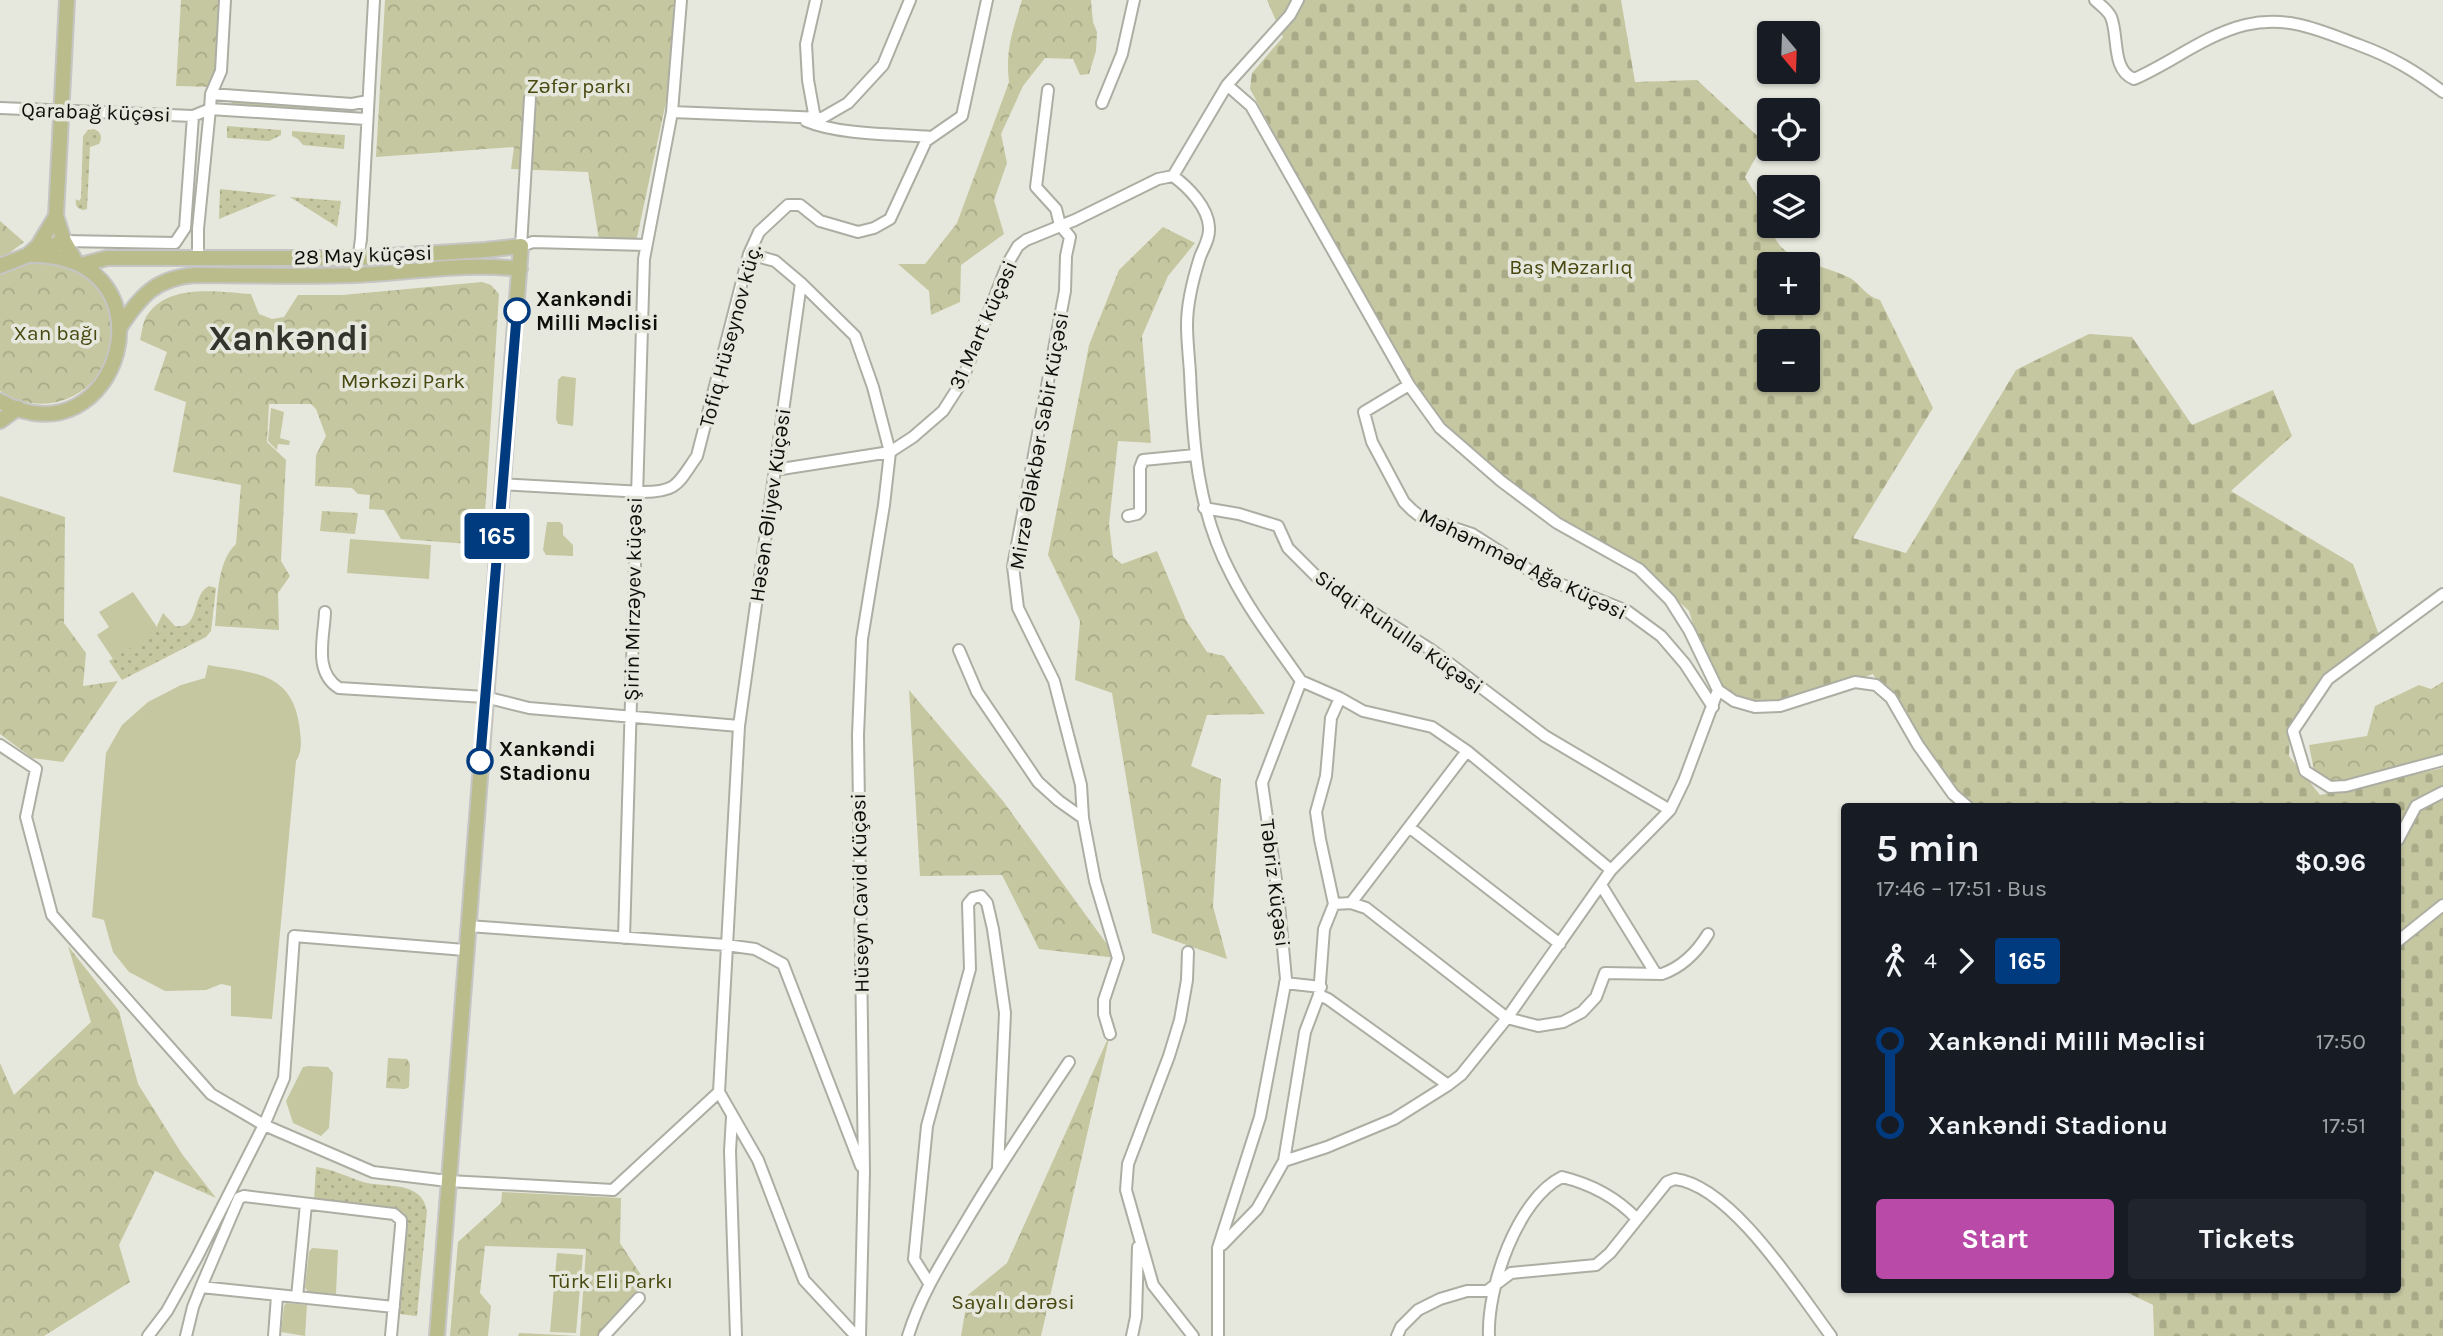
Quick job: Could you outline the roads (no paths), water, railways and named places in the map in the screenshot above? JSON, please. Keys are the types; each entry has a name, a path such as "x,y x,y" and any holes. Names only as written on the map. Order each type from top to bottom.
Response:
{"main road":[{"path":"67,0 56,216 64,241 78,263"},
{"path":"31,255 56,216"},
{"path":"0,266 64,241"},
{"path":"437,1336 521,246"},
{"name":"28 May küçəsi","path":"78,263 107,258 359,258 509,249 521,246"},
{"path":"0,401 33,412 55,412 72,407 87,398 106,379 120,346 120,327 115,306 108,290 97,277 78,263 54,256 31,255"},
{"name":"28 May küçəsi","path":"120,327 152,288 173,277 356,275 432,267 497,265 520,269"},
{"path":"0,421 18,408"}],"street":[{"path":"198,257 198,230 211,94 221,71 225,0"},
{"path":"356,275 374,0"},
{"path":"646,245 671,112 681,0"},
{"path":"815,119 808,80 806,44 816,0"},
{"path":"671,112 822,118 848,103 883,65 910,0"},
{"name":"Tofiq Hüseynov küç.","path":"636,492 665,492 677,484 697,456 749,254 759,232 788,205 800,205 820,221 858,232 873,229 890,219 926,141 962,116 987,0"},
{"path":"1101,103 1122,54 1134,0"},
{"path":"1298,0 1290,15 1227,85 1173,176 1185,184 1198,201 1209,226 1209,237 1200,257 1188,311 1192,433 1204,508 1230,572 1247,602 1301,681 1363,711 1432,727 1467,751 1611,870"},
{"path":"2095,0 2110,15 2121,68 2133,79 2161,67 2209,38 2244,25 2278,21 2324,30 2383,53 2414,70 2443,92"},
{"path":"1227,85 1251,106 1409,385 1440,428 1501,481 1557,523 1639,569 1670,600 1718,690 1734,701 1755,707 1780,706 1855,682 1876,685 1891,698 1918,745 1953,794 1963,803"},
{"name":"Mirzə Ələkbər Sabir Küçəsi","path":"1048,90 1036,187 1056,209 1060,225 1070,237 1066,256 1065,292 1013,566 1018,608 1054,681 1081,785 1083,818 1095,881 1118,958 1104,1000 1104,1014 1110,1034"},
{"path":"211,94 352,104 368,101"},
{"path":"521,246 530,98"},
{"name":"Qarabağ küçəsi","path":"0,108 193,116"},
{"path":"64,241 175,243 185,228 193,116 210,109 366,120"},
{"path":"796,117 816,126 931,137"},
{"name":"31 Mart küçəsi","path":"775,470 890,453 913,437 943,411 961,383 1008,263 1018,246 1158,179 1173,176"},
{"name":"28 May küçəsi","path":"521,246 533,242 646,245"},
{"name":"Şirin Mirzəyev küçəsi","path":"624,938 636,492 646,245"},
{"path":"749,254 775,261 855,336 873,387 890,453"},
{"name":"Həsən Əliyev Küçəsi","path":"719,1092 739,726 801,283"},
{"name":"Məhəmməd Ağa Küçəsi","path":"1409,385 1364,412 1373,442 1404,502 1421,517 1472,534 1535,574 1627,611 1661,636 1685,664 1713,707"},
{"name":"Hüseyn Cavid Küçəsi","path":"858,1336 864,1172 859,710 862,639 890,453"},
{"path":"1128,516 1140,511 1140,468 1143,460 1195,455"},
{"path":"501,484 636,492"},
{"name":"Sidqi Ruhulla Küçəsi","path":"1204,508 1239,514 1278,526 1288,548 1318,578 1433,650 1545,736 1670,810"},
{"path":"2443,594 2328,679 2293,731 2305,771 2330,787 2346,786 2443,760"},
{"path":"325,612 322,663 324,674 339,688 485,697 529,708 739,726"},
{"path":"958,650 977,692 1038,782 1083,818"},
{"name":"Təbriz Küçəsi","path":"1219,1336 1218,1248 1260,1117 1285,983 1278,894 1262,783 1301,681"},
{"path":"1284,1161 1327,1147 1394,1119 1461,1074 1507,1018 1611,870 1670,810 1684,781 1718,690"},
{"path":"1218,1248 1257,1209 1284,1161 1305,1032 1320,991 1324,929 1334,904 1316,812 1326,776 1331,718 1340,698"},
{"path":"0,745 36,769 26,817 52,915 211,1094 264,1125 373,1172 448,1181 612,1190 719,1092 758,1160 804,1280 858,1336"},
{"path":"1351,902 1467,751"},
{"path":"2401,834 2416,806 2443,792"},
{"path":"1409,827 1560,944"},
{"path":"1601,885 1656,974"},
{"path":"929,1283 914,1259 927,1126 970,969 968,904 972,898 981,896 987,903 993,929 1005,1013 998,1167"},
{"path":"1334,904 1351,902 1366,908 1507,1018 1538,1026 1563,1022 1582,1012 1596,997 1605,973 1656,974 1669,971 1699,947 1708,934"},
{"path":"2401,939 2443,905"},
{"path":"468,926 726,945 755,949 783,964 864,1172"},
{"path":"148,1336 167,1311 197,1257 264,1125 284,1078 294,936 465,950"},
{"path":"1188,952 1187,980 1180,1020 1128,1164 1126,1190 1153,1285 1193,1336"},
{"path":"1285,983 1320,991 1448,1085"},
{"path":"908,1336 917,1307 929,1283 998,1167 1069,1062"},
{"path":"732,1117 730,1151 736,1336"},
{"path":"1489,1336 1495,1286 1505,1251 1539,1192 1550,1183 1562,1177 1594,1188 1613,1197 1637,1219"},
{"path":"1397,1336 1401,1327 1418,1310 1440,1299 1468,1291 1487,1291 1511,1273 1596,1265 1611,1253 1667,1182 1675,1179 1702,1188 1741,1218 1831,1336"},
{"path":"186,1336 201,1287 239,1198 244,1196 399,1216 401,1226 391,1336"},
{"path":"298,1297 306,1204"},
{"path":"1132,1336 1136,1317 1135,1284 1139,1241"},
{"path":"201,1287 394,1307"},
{"path":"274,1336 277,1296"},
{"path":"604,1336 639,1298"}],"place":[{"name":"Xankəndi Milli Məclisi","path":"517,311"},
{"name":"Xankəndi Stadionu","path":"480,761"}],"district":[{"name":"Xankəndi","path":"289,338"}],"park label":[{"name":"Zəfər parkı","path":"579,86"},
{"name":"Baş Məzarlıq","path":"1571,267"},
{"name":"Xan bağı","path":"56,333"},
{"name":"Mərkəzi Park","path":"403,381"},
{"name":"Türk Eli Parkı","path":"611,1281"},
{"name":"Sayalı dərəsi","path":"1013,1302"}]}
